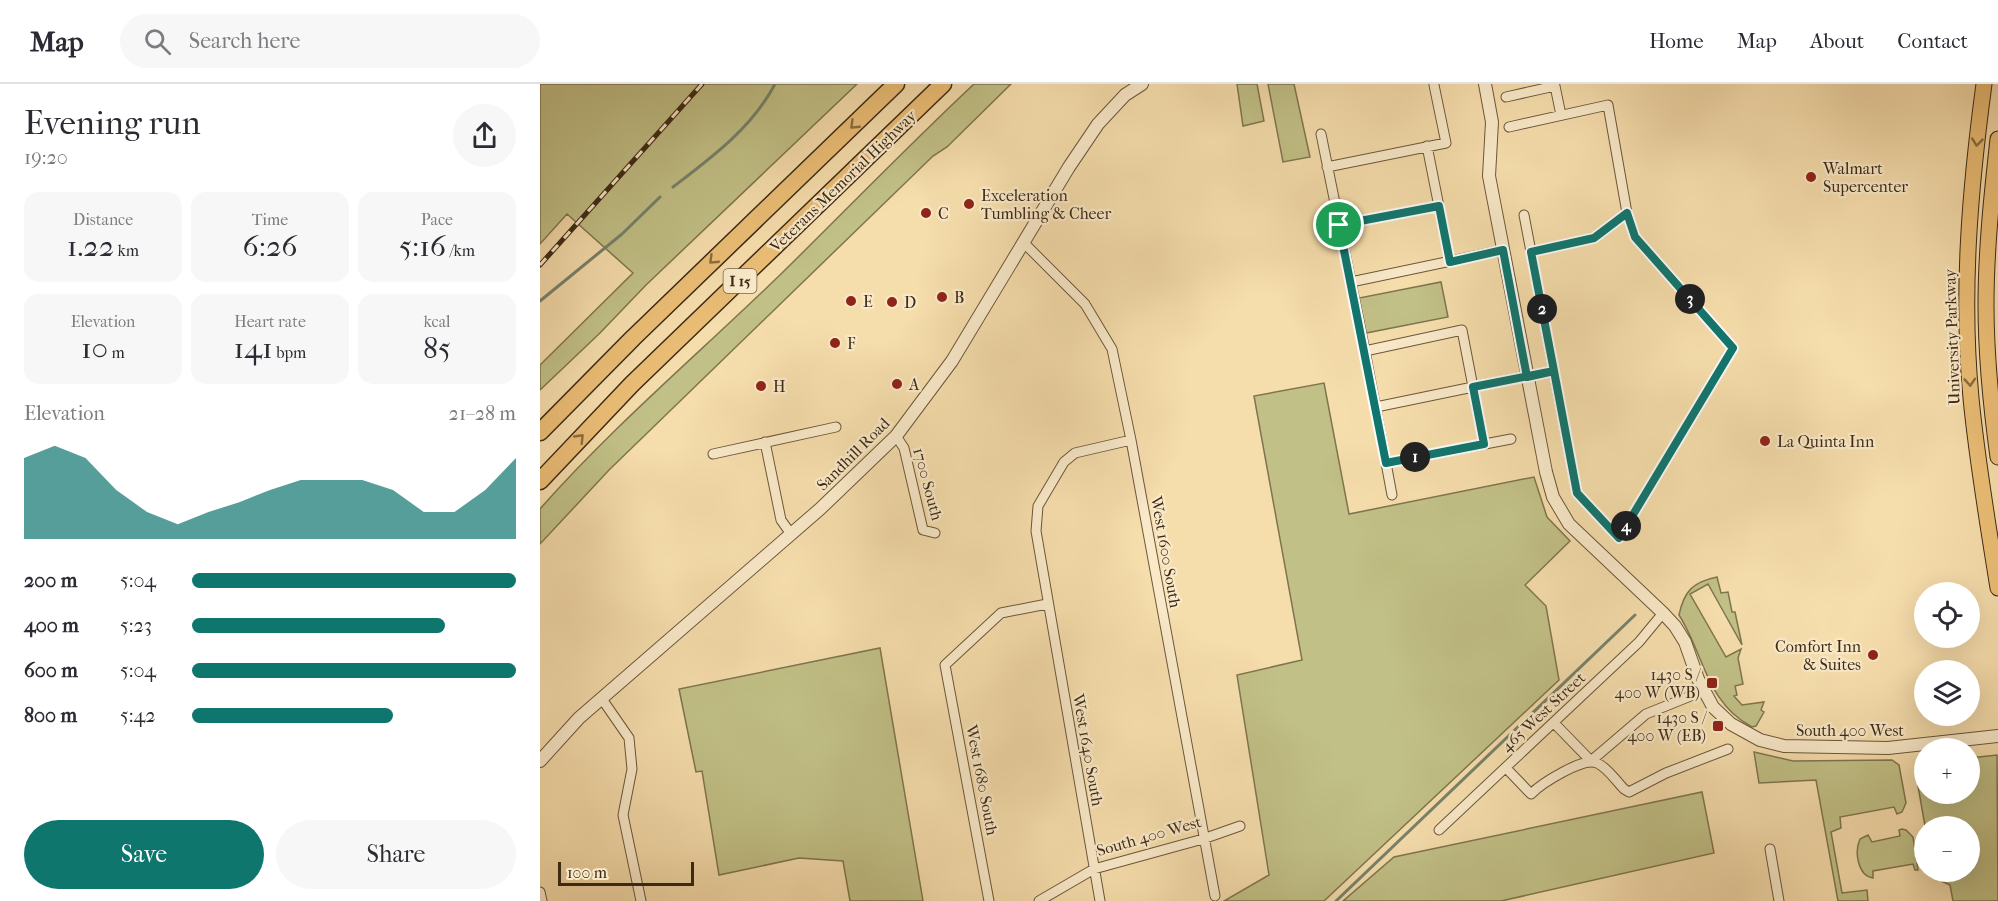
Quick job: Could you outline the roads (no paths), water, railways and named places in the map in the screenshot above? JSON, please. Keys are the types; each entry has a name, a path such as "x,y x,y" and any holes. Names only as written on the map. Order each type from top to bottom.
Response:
{"highway":[{"name":"Veterans Memorial Highway","path":"540,432 633,338 896,84"},
{"name":"Veterans Memorial Highway","path":"540,481 632,384 943,84"}],"main road":[{"name":"University Parkway","path":"1984,84 1968,236 1967,324 1971,398 1978,460 1998,588"},
{"path":"1998,139 1989,230 1986,305 1988,368 1998,457"}],"street":[{"name":"Sandhill Road","path":"540,761 579,718 844,487 896,436 952,361 1069,167 1098,124 1125,95 1142,84"},
{"name":"South 400 West","path":"1485,84 1492,122 1489,176 1527,377 1553,497 1569,524 1675,626 1684,642 1703,691 1713,707 1741,731 1760,740 1784,746 1818,748 1888,748 1998,736"},
{"path":"1327,166 1446,143 1434,85"},
{"path":"1506,96 1555,85 1561,115"},
{"path":"1509,127 1608,105 1627,213 1635,237 1733,348 1619,538 1577,493 1524,214"},
{"path":"1320,134 1392,495"},
{"path":"1427,146 1450,262"},
{"path":"1339,225 1439,206"},
{"path":"1531,252 1594,238 1627,213"},
{"name":"West 1600 South","path":"1024,243 1084,304 1112,350 1131,440 1215,896"},
{"path":"1351,282 1503,250"},
{"path":"1365,351 1462,330 1484,444"},
{"path":"1376,407 1554,371"},
{"path":"712,454 836,427"},
{"name":"1700 South","path":"896,436 904,448 922,530 935,533"},
{"path":"1386,463 1511,439"},
{"name":"West 1640 South","path":"1100,901 1036,531 1038,506 1064,462 1075,453 1131,440"},
{"path":"765,442 781,520 791,534"},
{"name":"West 1680 South","path":"989,901 945,665 1001,613 1047,604"},
{"name":"465 West Street","path":"1439,830 1639,642 1663,613"},
{"path":"1506,768 1531,794 1539,785 1580,764 1591,761 1646,714 1703,691"},
{"path":"602,699 629,738 632,769 623,815 641,901"},
{"path":"1554,723 1591,761 1600,764 1629,792 1666,773 1728,749"},
{"name":"South 400 West","path":"1038,901 1094,869 1203,839 1240,826"},
{"path":"1770,849 1779,901"},
{"path":"540,892 542,901"}],"waterway":[{"path":"673,187 743,128 766,100 775,84"},
{"path":"540,301 622,234 660,197"},
{"path":"1336,901 1635,615"}],"railway":[{"path":"540,265 702,84"}],"place":[{"name":"Walmart Supercenter","path":"1811,177"},
{"name":"Exceleration Tumbling & Cheer","path":"969,204"},
{"name":"C","path":"926,213"},
{"name":"B","path":"942,297"},
{"name":"E","path":"851,301"},
{"name":"D","path":"892,302"},
{"name":"F","path":"835,343"},
{"name":"A","path":"897,384"},
{"name":"H","path":"761,386"},
{"name":"La Quinta Inn","path":"1765,441"},
{"name":"Comfort Inn & Suites","path":"1873,655"},
{"name":"1430 S / 400 W (WB)","path":"1712,683"},
{"name":"1430 S / 400 W (EB)","path":"1718,726"}]}
